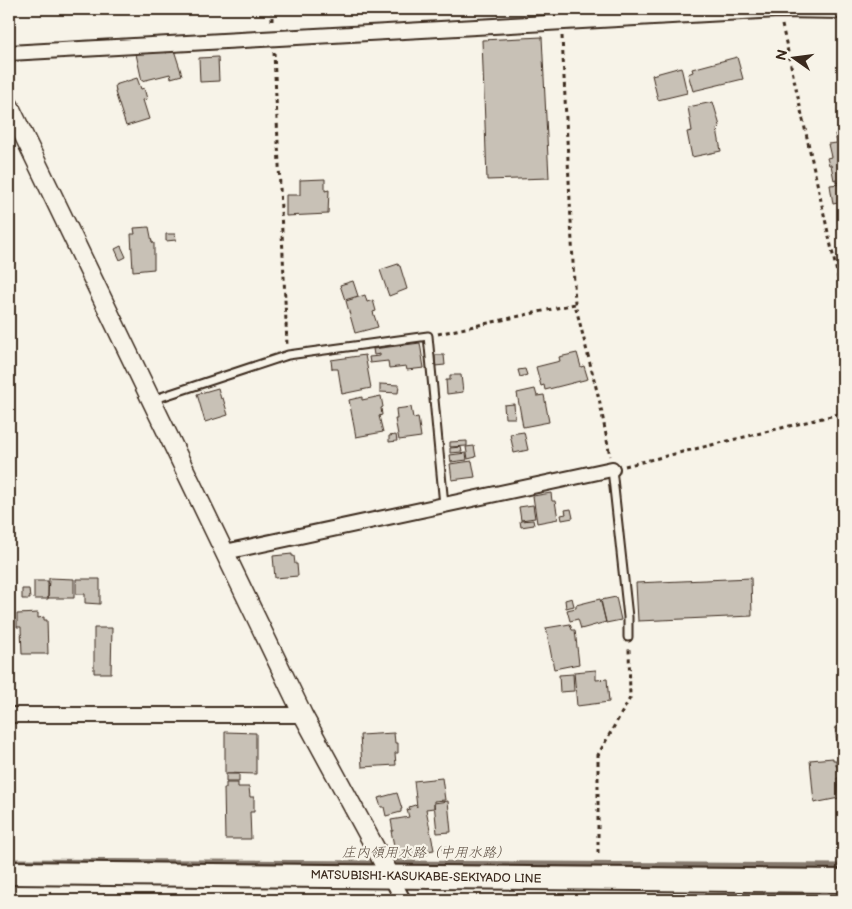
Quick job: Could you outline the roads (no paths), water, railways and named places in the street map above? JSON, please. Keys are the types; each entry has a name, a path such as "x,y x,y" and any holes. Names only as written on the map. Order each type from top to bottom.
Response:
{"main road":[{"name":"MATSUBISHI-KASUKABE-SEKIYADO LINE","path":"9,873 843,881"}],"street":[{"path":"9,53 779,10 843,11"},
{"path":"9,105 303,715 402,900"},
{"path":"225,552 612,469"},
{"path":"9,715 303,715"}],"lane":[{"path":"152,400 288,355 428,336 444,505"},
{"path":"612,469 628,617 628,637"}],"waterway":[{"name":"庄内領用水路（中用水路）","path":"9,861 378,863"},
{"name":"庄内領用水路（中用水路）","path":"387,863 843,866"}]}
